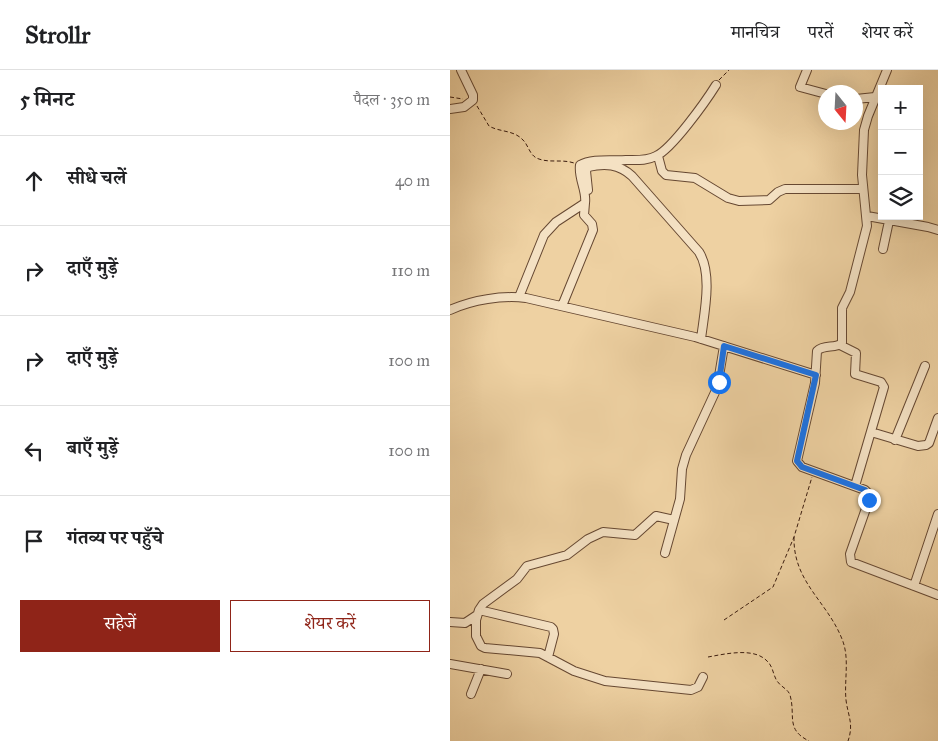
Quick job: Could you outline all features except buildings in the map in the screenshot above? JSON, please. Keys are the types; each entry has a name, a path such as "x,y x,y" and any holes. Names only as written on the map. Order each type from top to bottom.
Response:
{"street":[{"path":"450,109 464,107 473,100 473,95 461,70"},
{"path":"807,70 800,87 818,92"},
{"path":"840,345 843,340 842,308 852,287 867,230 861,169 863,137 875,97 887,70"},
{"path":"562,306 593,230 592,224 584,215 585,199 580,165 589,162 644,159 658,156 667,149 695,115 716,85"},
{"path":"863,98 875,97"},
{"path":"658,156 662,171 666,175 695,178 738,202 769,200 785,189 863,189"},
{"path":"519,298 544,235 553,224 580,207 585,199 588,190 586,168 606,164 622,169 632,176 704,260 706,272 702,338"},
{"path":"867,216 938,230"},
{"path":"883,249 889,221"},
{"path":"450,310 500,298 519,298 702,338 816,375"},
{"path":"855,486 884,390 883,384 882,382 855,374 856,353 840,345 820,348 817,354 816,375 797,461 802,467 855,486 868,493 869,500 850,554 851,562 938,594"},
{"path":"664,554 680,499 682,469 686,454 717,388 724,346"},
{"path":"895,440 925,366"},
{"path":"870,432 918,446 926,445 929,443 938,418"},
{"path":"914,586 938,514"},
{"path":"450,622 465,623 478,612 483,604 517,579 527,566 532,563 562,557 588,538 603,532 635,536 656,516 674,520"},
{"path":"478,612 550,627 553,629 554,634 548,657"},
{"path":"478,612 476,636 481,646 490,649 540,653 574,670 605,681 692,690 698,687 703,678"},
{"path":"450,664 507,674"},
{"path":"471,694 481,669"}],"path":[{"path":"716,85 722,75 729,70"},
{"path":"450,97 473,100 489,126 517,135 524,141 530,154 535,157 542,160 568,161 580,165"},
{"path":"724,620 773,587 794,537 813,471"},
{"path":"794,537 796,559 800,572 840,632 845,648 846,699 851,724 848,741"},
{"path":"708,657 729,652 742,652 760,656 767,660 777,680 789,693 796,731 800,736 809,741"}],"route":[{"path":"719,382 724,346 816,375 797,461 802,467 865,490 868,493 869,500"}]}
